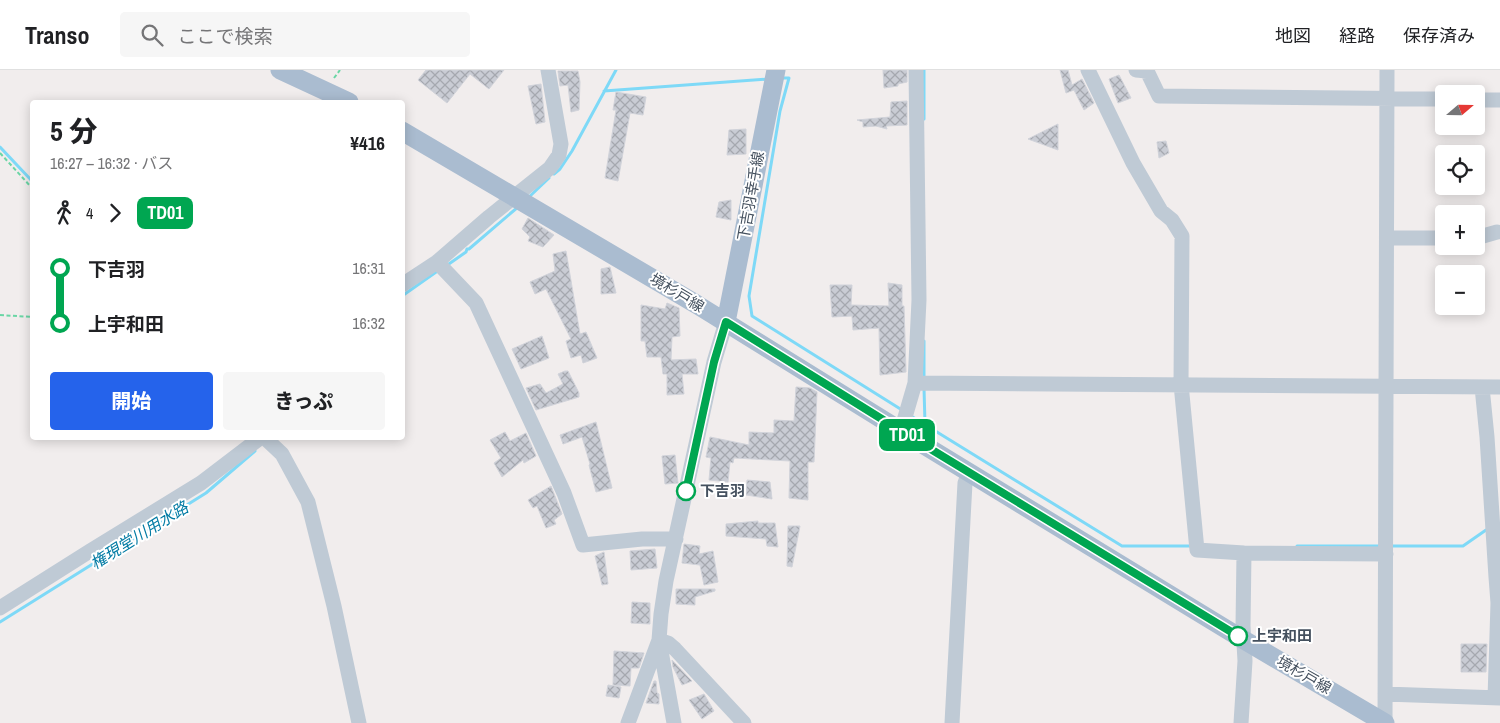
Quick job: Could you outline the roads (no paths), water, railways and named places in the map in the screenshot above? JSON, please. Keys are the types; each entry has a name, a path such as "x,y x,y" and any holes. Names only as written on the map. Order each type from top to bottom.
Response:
{"main road":[{"path":"280,70 345,100"},
{"name":"下吉羽幸手線","path":"726,322 776,70"},
{"name":"境杉戸線","path":"405,133 726,322 1244,640 1385,723"}],"street":[{"path":"405,283 437,262 550,168 559,155 562,144 548,70"},
{"path":"901,431 915,383 919,300 916,70"},
{"path":"1088,70 1133,163 1161,211 1172,220 1182,236 1181,384 1197,550 1244,554 1386,554"},
{"path":"1136,70 1147,71 1159,96 1435,99"},
{"path":"1385,723 1387,70"},
{"path":"1485,100 1500,100"},
{"path":"1485,235 1496,232"},
{"path":"1387,238 1435,238"},
{"path":"437,262 476,303 564,493 583,545 642,539 676,539"},
{"path":"628,723 659,640 665,589 714,362 726,322"},
{"path":"915,383 1500,387"},
{"path":"1385,694 1498,698 1498,603 1482,387"},
{"path":"0,608 201,483 257,440"},
{"path":"267,440 282,454 308,502 334,606 359,723"},
{"path":"952,723 965,483 969,472"},
{"path":"1241,723 1245,661 1243,626 1244,554"},
{"path":"659,640 674,723"},
{"path":"659,640 675,649 744,723"}],"waterway":[{"name":"権現堂川用水路","path":"554,174 560,169 572,151 616,70"},
{"path":"924,70 924,119"},
{"path":"780,78 789,78 780,111 749,296 752,316 902,410"},
{"path":"604,91 769,79"},
{"path":"0,147 30,179"},
{"name":"権現堂川用水路","path":"529,197 549,178"},
{"name":"権現堂川用水路","path":"446,266 466,252 467,249 518,207"},
{"name":"権現堂川用水路","path":"405,294 439,270"},
{"path":"924,341 924,379"},
{"path":"924,388 925,424"},
{"path":"911,416 1122,546 1193,546"},
{"name":"権現堂川用水路","path":"0,622 206,493 255,451"},
{"path":"1389,546 1463,546 1486,530"},
{"path":"1297,546 1381,546"}],"place":[{"name":"下吉羽","path":"686,491"},
{"name":"上宇和田","path":"1238,636"}]}
